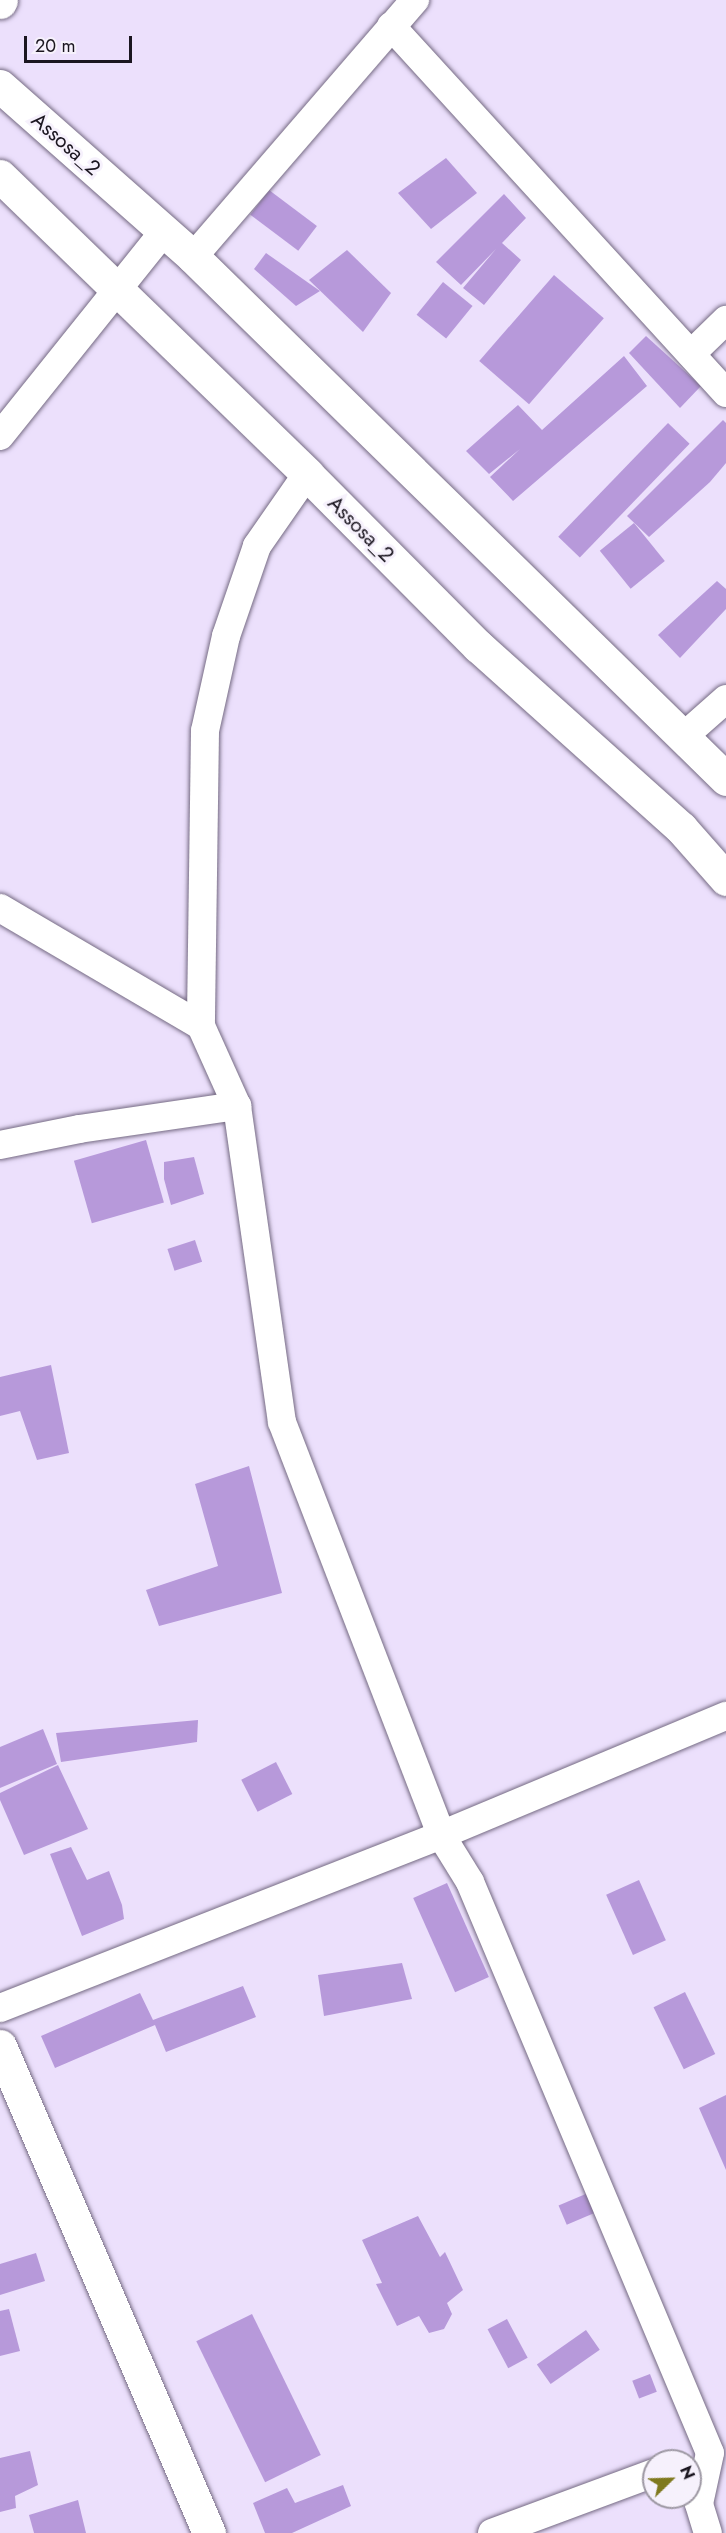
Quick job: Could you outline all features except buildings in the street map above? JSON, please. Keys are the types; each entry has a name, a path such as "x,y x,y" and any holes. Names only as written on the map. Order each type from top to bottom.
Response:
{"street":[{"path":"193,257 415,0"},
{"path":"391,26 726,393"},
{"name":"Assosa_2","path":"0,86 193,257 684,735 726,779"},
{"name":"Assosa_2","path":"0,176 306,474 477,646 681,828 726,879"},
{"path":"0,436 164,231"},
{"path":"691,354 726,320"},
{"path":"306,474 257,546 226,636 205,731 201,1026 237,1106 282,1422 441,1835 470,1882 708,2453 699,2504 708,2533"},
{"path":"684,735 726,699"},
{"path":"0,908 201,1026"},
{"path":"0,1144 79,1129 237,1106"},
{"path":"0,2008 441,1835 726,1716"},
{"path":"0,2046 209,2533"},
{"path":"492,2533 642,2477"}]}
